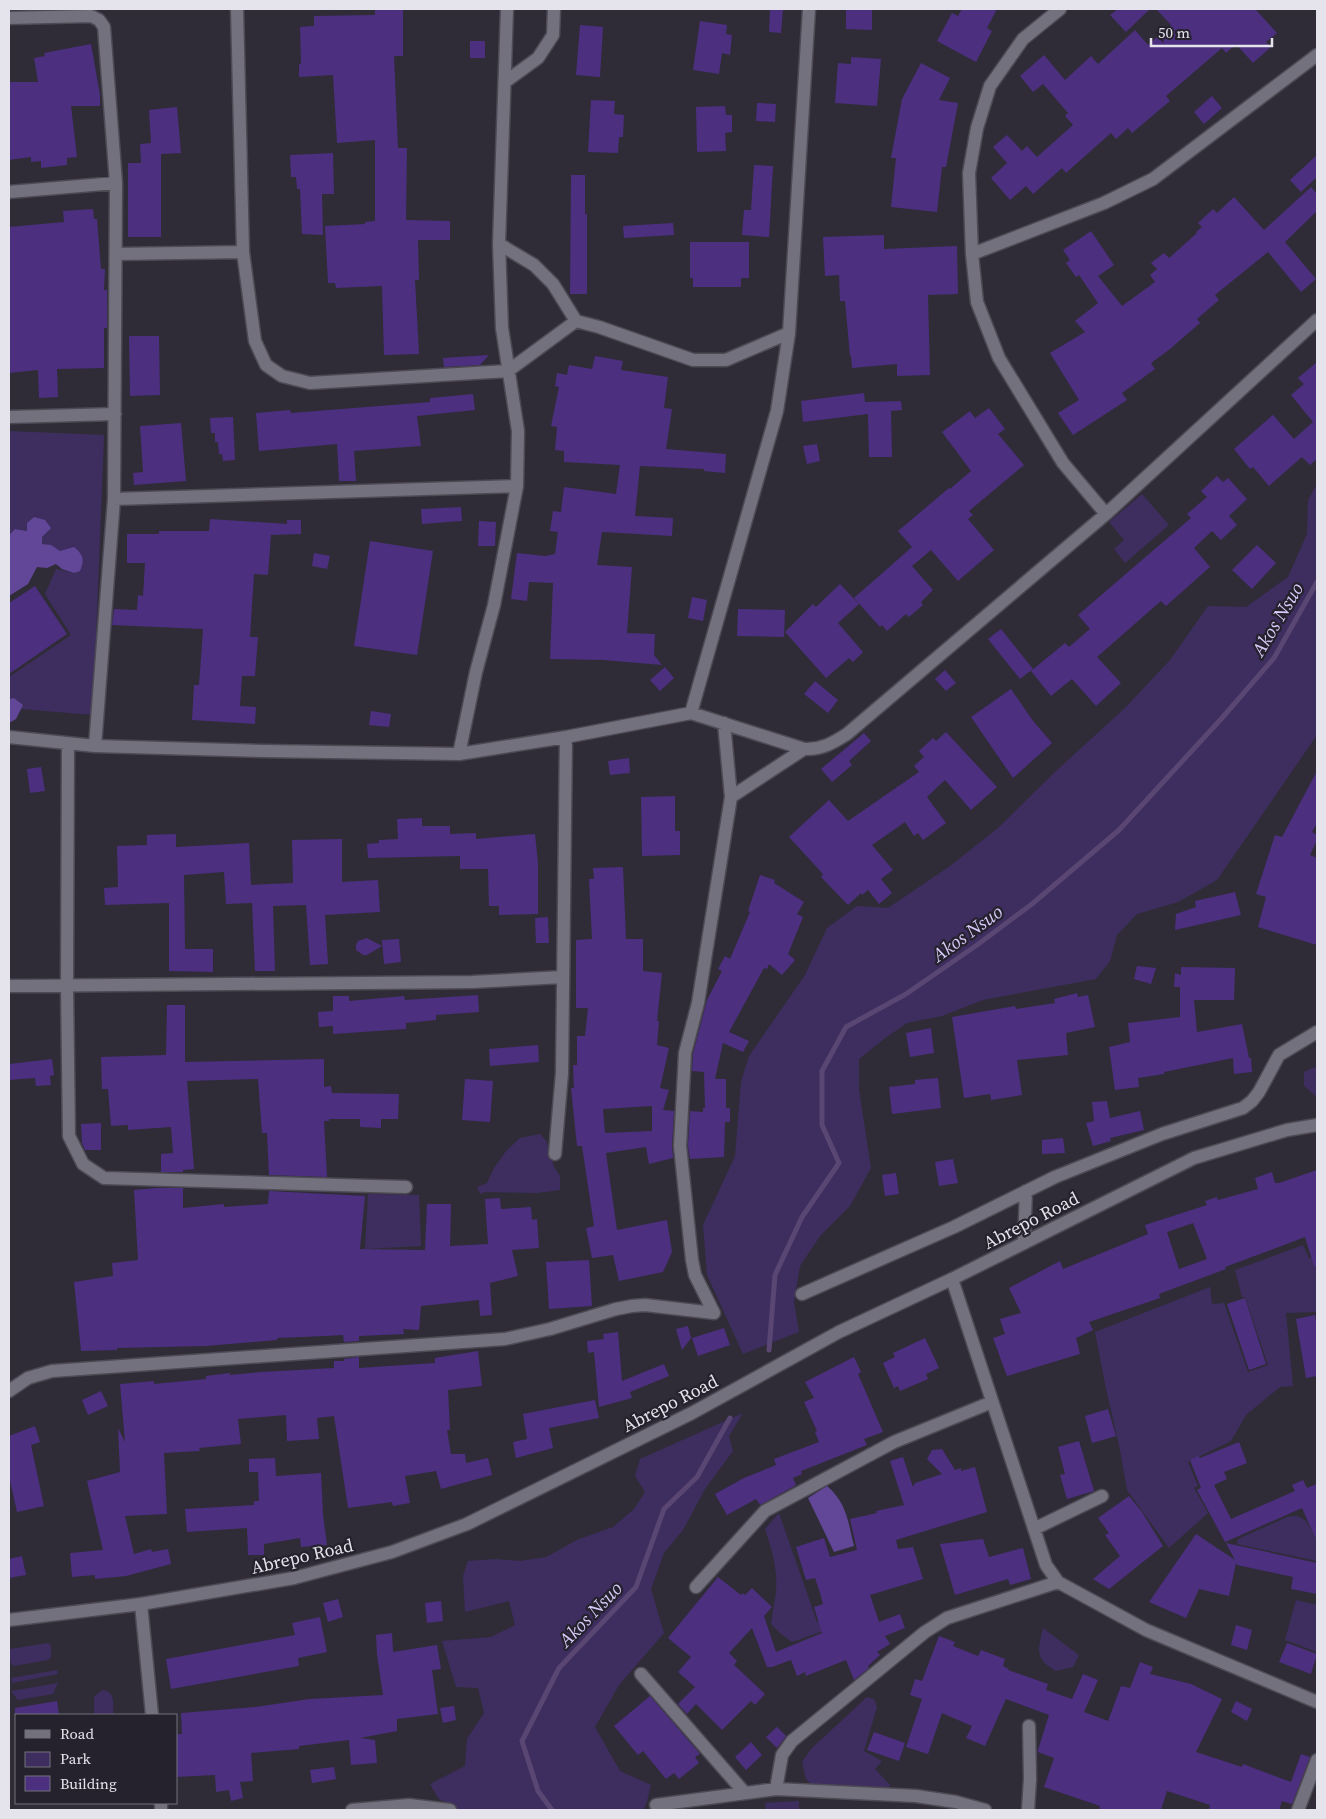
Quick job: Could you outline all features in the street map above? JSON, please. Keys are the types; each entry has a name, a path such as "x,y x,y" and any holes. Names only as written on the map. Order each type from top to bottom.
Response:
{"street":[{"path":"237,9 243,252 255,341 266,365 282,376 310,383 508,371 576,321"},
{"path":"459,754 476,672 494,605 517,486 518,431 502,328 499,244 507,9"},
{"path":"504,82 538,58 553,34 554,9"},
{"path":"691,712 777,411 789,332 809,9"},
{"path":"1060,9 1023,39 990,86 977,128 969,174 976,302 999,358 1063,464 1106,514"},
{"path":"9,18 91,16 99,20 104,27 116,183 114,499 95,746"},
{"path":"972,254 1104,203 1153,179 1317,55"},
{"path":"9,192 116,183"},
{"path":"499,244 534,265 553,284 576,321 599,326 693,360 726,360 789,332"},
{"path":"117,254 243,252"},
{"path":"9,736 95,746 459,754 566,737 691,712 804,749 814,749 831,744 846,734 1106,514 1317,320"},
{"path":"9,417 115,414"},
{"path":"114,499 517,486"},
{"path":"9,1392 28,1378 52,1371 505,1339 550,1329 616,1309 646,1305 714,1313 695,1275 680,1146 685,1053 698,1003 731,796 724,723"},
{"path":"555,1154 562,1073 566,737"},
{"path":"68,744 67,985 69,1136 83,1164 104,1178 406,1187"},
{"path":"731,796 804,749"},
{"path":"9,986 472,982 562,977"},
{"path":"802,1294 954,1227 1055,1176 1162,1134 1243,1108 1259,1092 1279,1055 1317,1032"},
{"name":"Abrepo Road","path":"9,1620 141,1604 294,1578 392,1552 467,1524 692,1413 838,1332 952,1279 1194,1158 1287,1130 1317,1125"},
{"path":"1024,1243 1026,1191"},
{"path":"952,1279 1046,1565 1058,1582 1146,1630 1317,1702"},
{"path":"696,1587 765,1511 894,1442 992,1402"},
{"path":"1034,1529 1102,1496"},
{"path":"776,1789 782,1756 792,1741 925,1632 947,1618 1058,1582"},
{"path":"141,1604 152,1714"},
{"path":"641,1674 744,1792"},
{"path":"1028,1810 1030,1779 1029,1726"},
{"path":"1298,1810 1317,1760"},
{"path":"656,1805 776,1789 916,1796 956,1802 985,1810"},
{"path":"352,1810 409,1805 450,1810"}],"green space":[{"path":"9,431 104,435 93,715 21,709 23,705 14,698 9,699 9,677 71,635 45,594 56,569 74,573 58,550 42,544 42,537 28,531 15,529 9,535"},
{"path":"1317,484 1317,735 1217,880 1178,902 1137,914 1117,935 1110,961 1096,979 983,1000 942,1016 907,1023 859,1059 859,1090 871,1168 850,1206 820,1236 800,1266 794,1302 799,1332 743,1354 707,1275 703,1225 735,1156 741,1082 749,1056 805,975 827,928 857,906 888,908 950,866 998,828 1056,771 1125,708 1170,660 1208,606 1246,607 1288,577 1307,534 1308,500"},
{"path":"1142,494 1169,525 1125,563 1114,549 1124,540 1109,522"},
{"path":"1315,1067 1317,1068 1317,1097 1304,1086 1304,1072"},
{"path":"540,1134 547,1142 554,1167 560,1176 560,1190 537,1193 485,1192 480,1194 477,1187 487,1183 494,1168 506,1151 520,1138"},
{"path":"368,1194 419,1195 421,1246 365,1249"},
{"path":"1303,1245 1309,1258 1317,1256 1317,1312 1286,1313 1293,1386 1280,1387 1246,1415 1231,1441 1188,1462 1198,1486 1194,1488 1208,1513 1169,1548 1127,1490 1095,1332 1210,1287 1212,1304 1224,1303 1248,1372 1268,1365 1245,1297 1242,1297 1235,1270"},
{"path":"743,1413 729,1436 733,1451 705,1489 683,1530 664,1553 651,1589 664,1633 619,1685 595,1727 620,1771 651,1785 646,1805 642,1810 458,1810 438,1798 430,1784 465,1766 467,1739 484,1713 478,1688 456,1687 442,1641 491,1637 515,1625 509,1601 465,1612 463,1576 468,1561 496,1559 520,1561 546,1557 579,1539 613,1527 634,1509 645,1492 635,1476 640,1459"},
{"path":"779,1513 817,1622 822,1621 826,1630 792,1642 771,1624 776,1592 776,1576 772,1552 765,1529"},
{"path":"1294,1516 1306,1521 1317,1540 1317,1561 1237,1544 1238,1539 1287,1517"},
{"path":"1296,1600 1317,1605 1317,1652 1285,1640"},
{"path":"1043,1628 1079,1655 1073,1667 1056,1671 1044,1662 1039,1653"},
{"path":"48,1643 51,1646 51,1657 48,1660 14,1666 11,1664 10,1649"},
{"path":"57,1670 58,1674 12,1683 11,1678"},
{"path":"58,1683 53,1694 18,1700 11,1691"},
{"path":"102,1690 110,1693 113,1703 113,1714 94,1714 94,1697"},
{"path":"867,1697 874,1699 877,1707 864,1751 882,1761 875,1769 890,1785 888,1791 813,1786 806,1779 802,1762 811,1749"},
{"path":"799,1801 799,1810 766,1810 765,1803"}],"shaded area":[{"path":"34,517 45,520 51,528 42,537 42,544 51,545 60,551 74,547 83,560 82,567 80,571 74,573 62,569 56,564 47,568 37,567 28,584 9,596 9,535 15,529 27,531 27,523"},
{"path":"14,698 23,705 16,719 9,723 9,699"},
{"path":"827,1486 834,1492 843,1506 854,1546 834,1552 808,1498"}],"building":[{"path":"375,9 403,9 403,56 394,56 398,148 407,148 406,220 450,221 450,240 418,240 419,280 415,280 419,354 384,355 382,286 336,288 335,283 328,283 325,226 365,224 365,222 375,221 375,140 337,143 333,75 299,77 299,64 301,64 300,27 314,26 314,16 375,15"},
{"path":"770,9 783,9 781,33 769,32"},
{"path":"846,9 872,9 872,30 846,29"},
{"path":"962,9 997,9 987,28 992,31 976,62 937,41 952,13 958,16"},
{"path":"1118,9 1150,9 1126,32 1110,15"},
{"path":"1156,9 1255,9 1277,33 1266,42 1271,47 1253,63 1236,44 1226,53 1222,48 1166,96 1170,101 1132,133 1128,128 1116,139 1111,133 1066,173 1062,168 1033,194 1026,186 1010,200 991,178 1007,163 993,147 1007,135 1022,151 1027,146 1037,157 1073,125 1065,116 1068,113 1043,84 1033,92 1020,76 1044,55 1065,80 1091,56 1098,64 1135,30 1148,45 1171,25"},
{"path":"700,21 727,25 726,34 732,35 730,55 722,53 719,74 693,70"},
{"path":"580,25 603,27 600,77 576,75"},
{"path":"470,41 485,41 485,58 470,58"},
{"path":"91,44 100,95 100,106 71,106 77,157 67,158 67,165 41,168 41,161 31,162 31,157 9,160 9,82 38,82 34,58 45,56 44,53"},
{"path":"851,57 881,59 877,106 835,103 838,63 851,64"},
{"path":"921,63 950,78 939,100 958,103 946,167 942,167 937,212 891,207 896,158 891,158 902,99"},
{"path":"1212,96 1222,108 1204,124 1194,112"},
{"path":"591,100 615,101 614,114 624,115 623,137 619,137 618,153 588,152"},
{"path":"757,103 776,104 775,122 756,121"},
{"path":"725,106 726,115 732,115 732,132 725,133 726,151 697,152 696,107"},
{"path":"177,107 181,153 161,154 161,237 128,237 128,163 141,163 140,144 151,143 149,110"},
{"path":"333,153 334,194 322,194 323,235 302,234 300,189 297,189 296,177 291,177 290,155"},
{"path":"1317,155 1317,177 1301,192 1290,180"},
{"path":"754,165 773,166 769,237 742,235 744,210 751,210"},
{"path":"571,175 585,175 587,294 570,294"},
{"path":"1311,187 1317,194 1317,211 1285,242 1316,279 1301,292 1268,252 1215,295 1219,300 1197,319 1200,323 1151,363 1155,369 1122,393 1127,400 1073,435 1058,413 1079,400 1050,353 1085,332 1075,321 1098,303 1079,275 1076,277 1066,263 1070,260 1063,250 1091,231 1114,265 1098,276 1122,306 1155,282 1150,275 1157,269 1151,263 1164,253 1169,258 1197,233 1202,227 1198,223 1213,209 1217,213 1234,197 1264,230"},
{"path":"93,209 94,219 97,219 101,269 105,269 104,290 107,290 107,328 104,328 104,368 57,369 58,397 39,398 38,370 9,373 9,227 64,222 63,211"},
{"path":"673,223 674,235 624,238 623,226"},
{"path":"884,235 884,249 957,246 958,294 928,295 930,375 897,376 897,364 852,368 845,301 840,301 839,275 825,276 823,237"},
{"path":"690,242 749,242 749,278 741,278 741,287 693,287 693,278 690,278"},
{"path":"129,336 159,336 160,395 130,396"},
{"path":"489,355 480,365 444,367 443,358"},
{"path":"595,356 623,361 621,370 668,377 664,408 672,409 666,449 726,454 725,473 704,471 704,469 640,466 635,516 673,518 672,536 602,532 597,565 632,567 627,633 655,634 654,655 662,665 604,660 550,659 553,583 529,582 527,601 511,599 517,553 545,556 555,554 558,532 550,531 553,511 561,512 564,487 616,494 620,465 564,462 564,451 555,450 557,427 551,426 559,387 555,386 557,373 567,375 569,365 592,369"},
{"path":"1317,362 1317,459 1310,465 1302,457 1269,486 1253,467 1250,469 1234,449 1273,415 1294,439 1313,422 1291,395 1304,384 1298,378"},
{"path":"864,393 865,402 901,401 902,410 891,411 892,457 869,457 868,414 803,422 801,401"},
{"path":"473,394 475,410 417,416 421,446 354,451 356,481 339,481 337,444 259,451 256,413 290,410 291,413 430,402 430,398"},
{"path":"989,408 1005,429 998,434 1024,465 969,511 973,515 968,519 994,550 958,581 931,550 912,566 933,590 921,602 923,605 909,617 906,614 887,631 882,625 880,627 854,598 912,547 898,531 971,471 942,432 970,411 975,418"},
{"path":"233,417 235,460 223,461 222,454 219,454 218,442 215,442 215,433 211,433 210,418"},
{"path":"181,423 186,481 134,485 133,473 143,472 140,426"},
{"path":"817,444 820,461 807,464 803,446"},
{"path":"1217,476 1223,482 1228,478 1247,499 1229,516 1237,525 1221,540 1212,531 1194,548 1210,567 1166,606 1161,601 1097,657 1121,683 1096,706 1072,679 1051,696 1031,671 1065,643 1069,647 1090,629 1078,615 1191,518 1187,514 1207,497 1201,491"},
{"path":"461,507 462,521 422,524 421,509"},
{"path":"210,519 287,524 287,520 301,520 301,534 271,535 268,575 254,574 250,637 258,637 255,676 242,676 240,706 256,707 255,724 192,720 194,685 199,685 203,629 112,625 114,609 137,610 138,595 143,596 145,563 127,563 127,534 159,534 159,531 209,531"},
{"path":"479,521 496,522 495,546 478,546"},
{"path":"370,541 433,551 417,655 354,646"},
{"path":"1257,545 1276,563 1252,589 1232,570"},
{"path":"314,553 330,556 327,569 312,566"},
{"path":"840,584 859,604 838,623 863,652 853,662 849,658 826,678 785,632 813,604 816,607"},
{"path":"35,586 67,634 9,674 9,603"},
{"path":"692,597 707,600 703,621 688,618"},
{"path":"738,609 785,610 784,637 737,636"},
{"path":"1001,629 1033,669 1020,679 988,639"},
{"path":"665,667 674,678 660,691 650,680"},
{"path":"945,670 956,683 946,691 935,679"},
{"path":"815,681 838,700 828,713 804,694"},
{"path":"1011,689 1033,721 1052,743 1013,778 971,717"},
{"path":"371,711 391,714 389,727 369,725"},
{"path":"946,732 997,787 971,810 945,780 927,797 946,823 923,840 918,833 914,836 905,822 872,845 893,870 881,879 892,893 879,904 868,890 862,895 861,893 848,905 821,877 823,874 789,837 829,800 848,821 919,772 914,766 924,757 919,751 933,738 936,741"},
{"path":"864,733 871,741 849,761 852,765 832,782 821,769"},
{"path":"629,758 630,773 610,775 608,761"},
{"path":"41,767 45,791 30,793 27,769"},
{"path":"1317,771 1317,823 1312,832 1317,835 1317,840 1310,855 1317,858 1317,945 1258,927 1266,897 1256,894 1275,835 1282,837"},
{"path":"675,796 675,831 680,831 680,855 642,856 641,797"},
{"path":"422,818 422,826 450,826 450,834 476,833 476,839 535,834 538,863 538,914 499,915 499,906 489,906 488,869 460,869 460,856 368,858 367,844 379,843 379,840 398,839 397,819"},
{"path":"176,834 176,847 249,843 251,885 293,883 292,840 342,839 342,882 378,880 380,912 325,915 328,964 310,965 306,905 273,906 275,971 255,971 252,903 226,904 224,872 184,875 185,949 213,949 213,972 169,971 169,903 105,905 104,888 118,887 117,846 147,845 147,835"},
{"path":"623,867 626,939 643,939 643,971 662,973 657,1021 659,1021 657,1045 669,1048 660,1088 669,1090 663,1110 674,1111 673,1158 649,1164 646,1147 606,1153 617,1230 667,1220 672,1252 663,1272 619,1281 613,1255 592,1258 586,1228 594,1226 582,1146 577,1146 571,1088 574,1088 573,1065 577,1065 577,1036 585,1036 588,1008 576,1008 576,940 592,939 589,879 594,879 593,868","holes":["652,1106 652,1131 605,1133 603,1109"]},
{"path":"760,875 775,880 774,883 804,902 797,914 803,917 788,954 795,960 782,975 769,964 767,969 764,968 729,1032 749,1041 743,1052 723,1043 715,1079 726,1079 726,1108 730,1108 730,1122 725,1122 724,1157 690,1159 688,1146 690,1111 703,1112 703,1108 705,1108 704,1072 692,1071 693,1054 707,1000 722,971 718,969 725,956 730,959 750,912 748,911"},
{"path":"1235,892 1241,915 1175,930 1176,914 1196,907 1195,901"},
{"path":"548,917 549,943 536,943 535,918"},
{"path":"367,938 382,946 367,955 363,955 356,950 356,945 358,941"},
{"path":"399,939 401,962 384,964 382,940"},
{"path":"1137,966 1156,968 1151,984 1134,979"},
{"path":"1181,967 1235,968 1234,1000 1194,1000 1197,1032 1242,1024 1249,1058 1251,1058 1252,1072 1234,1074 1233,1058 1138,1078 1139,1087 1115,1090 1109,1047 1130,1042 1128,1023 1180,1017 1180,987 1174,987 1175,973 1181,975"},
{"path":"1077,993 1078,997 1088,995 1095,1027 1066,1033 1068,1055 1017,1060 1022,1095 991,1100 990,1094 964,1098 952,1017 1015,1006 1016,1009 1055,1003 1054,999"},
{"path":"478,995 479,1012 436,1015 436,1020 406,1023 406,1029 333,1034 333,1026 319,1027 318,1012 333,1011 333,996 349,996 349,1001 404,996 405,1000"},
{"path":"167,1005 185,1005 185,1062 324,1059 324,1087 331,1086 332,1093 399,1094 398,1119 381,1119 381,1128 360,1127 360,1119 329,1119 329,1121 324,1121 327,1177 269,1175 267,1133 262,1133 258,1079 187,1081 194,1169 183,1170 183,1172 161,1172 161,1154 173,1153 171,1127 128,1130 128,1125 111,1126 108,1089 102,1089 101,1057 166,1055"},
{"path":"931,1028 934,1053 910,1057 906,1033"},
{"path":"538,1045 539,1062 490,1066 489,1049"},
{"path":"52,1059 54,1075 50,1076 51,1085 36,1086 35,1078 9,1080 9,1064"},
{"path":"938,1078 941,1108 892,1114 889,1087 915,1084 915,1080"},
{"path":"465,1079 493,1081 490,1122 462,1120"},
{"path":"1107,1101 1110,1118 1140,1111 1144,1130 1110,1138 1111,1141 1093,1146 1086,1123 1094,1121 1092,1102"},
{"path":"101,1123 101,1150 85,1150 82,1143 81,1124"},
{"path":"1063,1138 1065,1153 1042,1154 1042,1140"},
{"path":"953,1159 958,1183 939,1186 935,1162"},
{"path":"1317,1170 1317,1266 1314,1266 1305,1237 1159,1294 1160,1298 1089,1322 1093,1330 1076,1338 1080,1354 1007,1376 993,1338 1005,1334 1000,1319 1021,1313 1009,1288 1060,1261 1063,1269 1148,1234 1145,1225 1207,1205 1205,1201 1217,1197 1218,1200 1258,1189 1255,1178 1272,1172 1275,1183","holes":["1193,1223 1207,1259 1179,1269 1167,1232"]},
{"path":"896,1173 899,1194 885,1196 882,1175"},
{"path":"183,1188 183,1208 224,1204 224,1207 268,1204 269,1191 365,1196 360,1249 425,1250 427,1204 451,1204 450,1246 488,1244 485,1199 500,1198 501,1209 531,1207 532,1220 537,1219 539,1248 512,1250 518,1276 490,1283 492,1315 480,1316 479,1300 421,1306 419,1330 403,1329 404,1334 359,1336 359,1341 344,1342 343,1335 277,1338 277,1340 205,1346 117,1348 117,1350 81,1351 74,1282 113,1276 112,1263 138,1260 134,1190"},
{"path":"589,1260 592,1306 549,1309 546,1262"},
{"path":"1245,1298 1266,1364 1249,1370 1227,1304"},
{"path":"1315,1315 1317,1329 1317,1376 1306,1378 1296,1319"},
{"path":"688,1326 691,1338 682,1350 676,1329"},
{"path":"724,1328 730,1345 698,1356 692,1338"},
{"path":"618,1332 622,1381 664,1364 669,1376 630,1392 632,1398 599,1407 594,1352 588,1353 587,1341 604,1339 603,1334"},
{"path":"925,1338 939,1368 926,1374 928,1379 900,1391 898,1386 894,1388 883,1363 895,1357 893,1353"},
{"path":"478,1351 482,1386 448,1390 450,1430 447,1430 451,1454 465,1454 466,1463 488,1458 492,1475 441,1489 436,1471 405,1476 410,1503 393,1506 392,1502 348,1508 334,1416 317,1418 319,1439 287,1441 286,1415 238,1419 241,1444 199,1448 200,1451 164,1453 167,1514 125,1516 134,1554 151,1549 152,1552 168,1549 171,1564 126,1576 95,1579 95,1575 72,1577 70,1553 103,1550 87,1481 120,1472 118,1428 125,1442 120,1384 154,1381 154,1384 206,1379 206,1376 230,1373 230,1375 334,1368 334,1361 344,1361 344,1359 359,1357 359,1368 435,1363 435,1358"},
{"path":"854,1357 861,1372 858,1374 883,1432 864,1439 867,1445 801,1471 802,1474 793,1478 796,1485 760,1505 756,1499 727,1515 715,1494 744,1478 776,1465 774,1459 819,1442 815,1432 817,1431 804,1402 814,1398 805,1382"},
{"path":"101,1391 108,1406 88,1415 82,1400"},
{"path":"595,1400 599,1418 549,1428 553,1448 516,1458 513,1442 527,1439 523,1414"},
{"path":"1108,1409 1116,1436 1092,1443 1085,1416"},
{"path":"35,1426 40,1442 31,1445 44,1506 17,1512 9,1476 9,1436"},
{"path":"1079,1441 1094,1491 1067,1499 1060,1475 1065,1474 1058,1447"},
{"path":"1239,1442 1247,1463 1224,1472 1227,1479 1214,1485 1231,1519 1295,1491 1292,1485 1303,1480 1307,1488 1317,1484 1317,1542 1302,1508 1225,1542 1197,1490 1201,1488 1190,1460 1198,1456 1200,1458"},
{"path":"942,1449 955,1470 961,1468 961,1471 975,1467 987,1512 896,1540 898,1549 913,1547 923,1579 870,1595 879,1622 900,1614 905,1628 885,1636 890,1644 877,1652 880,1655 868,1666 869,1668 854,1680 846,1660 806,1676 805,1672 797,1676 791,1660 767,1667 752,1628 729,1653 737,1661 734,1665 765,1694 755,1705 751,1701 722,1730 696,1704 687,1714 678,1704 695,1687 678,1672 691,1657 668,1638 718,1577 741,1595 743,1593 745,1595 752,1588 772,1607 764,1616 776,1652 822,1633 814,1607 823,1604 820,1593 815,1578 806,1580 796,1547 824,1538 830,1557 857,1550 850,1519 904,1505 890,1461 903,1457 913,1487 915,1483 942,1474 927,1459 932,1450"},
{"path":"275,1458 276,1476 321,1473 327,1545 301,1547 300,1538 264,1544 264,1555 248,1555 247,1528 187,1532 185,1509 254,1505 254,1501 259,1501 258,1472 249,1472 249,1459"},
{"path":"1129,1496 1142,1512 1163,1546 1109,1589 1093,1579 1120,1556 1105,1535 1109,1533 1098,1518"},
{"path":"1196,1534 1235,1560 1226,1543 1317,1563 1317,1594 1291,1589 1293,1577 1237,1565 1236,1563 1229,1596 1199,1589 1186,1618 1149,1602"},
{"path":"983,1539 989,1557 1023,1548 1031,1579 1010,1585 1008,1579 955,1595 940,1544"},
{"path":"22,1556 26,1575 9,1578 9,1559"},
{"path":"338,1599 343,1617 328,1622 323,1603"},
{"path":"441,1601 443,1621 427,1623 425,1603"},
{"path":"320,1617 327,1652 298,1658 299,1666 171,1689 166,1659 295,1635 292,1623"},
{"path":"1236,1625 1252,1630 1247,1650 1231,1645"},
{"path":"392,1633 393,1652 437,1645 441,1669 432,1670 438,1714 397,1719 397,1731 360,1738 375,1740 377,1763 351,1765 349,1740 299,1746 299,1749 251,1753 253,1781 240,1782 243,1798 231,1801 229,1790 216,1792 215,1775 178,1777 178,1734 182,1734 181,1713 255,1707 310,1699 383,1695 376,1635"},
{"path":"939,1636 955,1642 953,1646 978,1656 981,1650 1005,1659 1003,1666 1008,1670 1048,1684 1046,1690 1072,1699 1083,1674 1098,1680 1084,1712 1108,1721 1121,1686 1130,1688 1140,1662 1153,1667 1150,1674 1191,1684 1222,1699 1196,1752 1242,1767 1243,1764 1291,1782 1301,1754 1310,1757 1292,1804 1282,1801 1279,1810 1209,1810 1210,1805 1167,1791 1161,1810 1099,1810 1100,1806 1044,1787 1054,1758 1038,1752 1038,1750 1049,1715 1006,1699 985,1746 966,1738 972,1726 942,1713 928,1754 906,1747 922,1699 910,1695 915,1679 922,1681"},
{"path":"1287,1643 1317,1654 1311,1674 1279,1662"},
{"path":"650,1696 700,1754 695,1757 699,1763 679,1779 674,1773 666,1779 643,1751 638,1755 614,1726"},
{"path":"57,1701 59,1714 15,1714 15,1708"},
{"path":"1236,1701 1252,1709 1247,1721 1231,1712"},
{"path":"454,1706 456,1720 443,1723 440,1708"},
{"path":"777,1727 786,1736 777,1748 766,1737"},
{"path":"874,1732 905,1743 899,1761 867,1750"},
{"path":"751,1742 762,1755 746,1770 735,1757"},
{"path":"334,1767 336,1779 312,1783 310,1770"}],"waterway":[{"name":"Akos Nsuo","path":"769,1350 775,1275 802,1217 839,1163 822,1125 822,1071 846,1027 906,994 977,945 1032,904 1119,830 1222,718 1274,658 1317,582"},
{"name":"Akos Nsuo","path":"552,1810 538,1791 522,1741 559,1668 636,1587 664,1509 697,1477 730,1418"}]}
